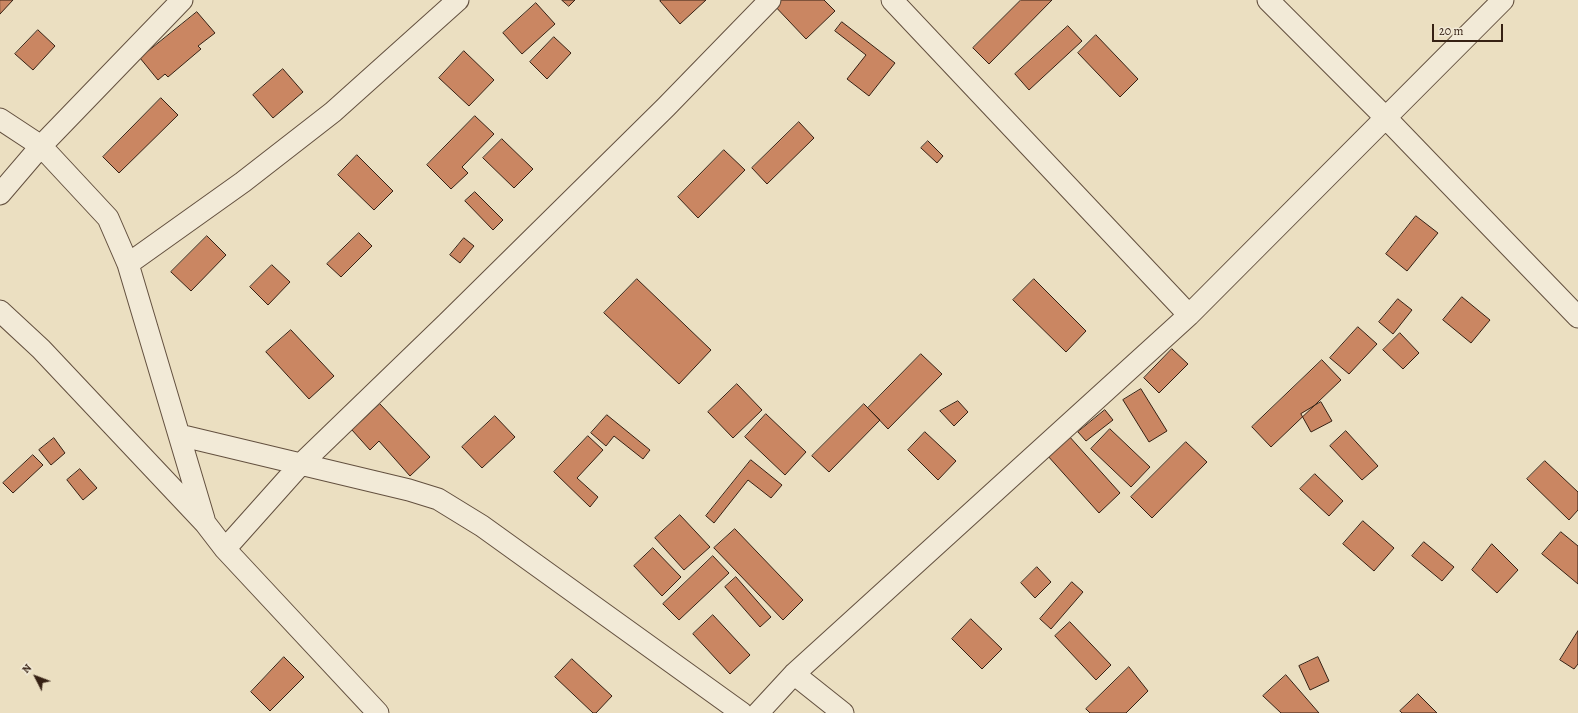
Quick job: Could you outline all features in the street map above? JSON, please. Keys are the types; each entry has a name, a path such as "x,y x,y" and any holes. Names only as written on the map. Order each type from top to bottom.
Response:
{"street":[{"path":"0,194 41,146 182,0"},
{"path":"128,264 243,182 333,112 458,0"},
{"path":"226,549 300,465 362,403 447,323 666,107 770,0"},
{"path":"892,0 1190,315"},
{"path":"1268,0 1386,118 1578,317"},
{"path":"758,713 794,674 1190,315 1502,0"},
{"path":"0,119 41,146 108,218 128,264 205,523"},
{"path":"0,311 41,349 205,523 226,549 378,713"},
{"path":"178,435 409,490 438,499 482,526 742,713"},
{"path":"794,674 843,713"}],"building":[{"path":"0,0 13,0 0,14"},
{"path":"562,0 575,0 569,6"},
{"path":"706,0 680,24 660,1"},
{"path":"774,0 824,0 835,11 806,39 771,2"},
{"path":"1021,0 1052,0 989,64 973,48"},
{"path":"536,3 555,24 522,54 503,33"},
{"path":"197,12 215,33 198,46 201,49 168,77 165,74 158,80 140,58"},
{"path":"842,22 895,63 869,96 847,79 866,55 835,31"},
{"path":"1068,26 1082,41 1029,90 1015,74"},
{"path":"38,30 55,46 33,70 15,54"},
{"path":"1096,35 1138,79 1120,97 1078,53"},
{"path":"554,37 571,53 547,79 530,62"},
{"path":"464,51 494,80 469,106 439,78"},
{"path":"283,69 303,92 273,118 253,95"},
{"path":"161,98 178,115 119,173 103,157"},
{"path":"475,116 494,134 462,167 468,173 451,189 427,165"},
{"path":"799,122 814,138 767,184 752,168"},
{"path":"502,139 533,169 514,188 483,158"},
{"path":"928,141 943,156 937,163 921,148"},
{"path":"724,150 745,170 698,218 678,197"},
{"path":"357,155 393,191 374,210 338,175"},
{"path":"475,192 503,220 493,230 465,201"},
{"path":"1416,216 1438,233 1407,271 1386,254"},
{"path":"359,233 372,246 341,277 327,264"},
{"path":"207,236 226,255 191,291 171,272"},
{"path":"464,238 474,246 460,263 450,255"},
{"path":"272,265 290,282 268,305 250,287"},
{"path":"637,279 711,350 679,384 604,313"},
{"path":"1034,279 1086,331 1066,352 1013,300"},
{"path":"1462,297 1490,320 1471,343 1443,320"},
{"path":"1398,299 1412,310 1393,334 1379,322"},
{"path":"1358,327 1377,344 1349,374 1330,358"},
{"path":"291,330 334,376 309,399 266,352"},
{"path":"1400,333 1419,353 1403,369 1383,350"},
{"path":"1172,349 1188,364 1159,393 1144,378"},
{"path":"921,354 942,374 888,429 868,408"},
{"path":"1322,360 1341,380 1271,447 1252,427"},
{"path":"737,384 762,410 733,438 708,412"},
{"path":"1141,389 1167,431 1149,442 1123,400"},
{"path":"958,401 968,412 954,426 940,411"},
{"path":"1321,402 1332,421 1311,432 1301,414"},
{"path":"380,404 430,457 410,476 379,441 370,450 352,430"},
{"path":"864,404 880,420 829,472 812,456"},
{"path":"1105,410 1113,420 1086,441 1078,432"},
{"path":"766,414 806,452 785,475 745,437"},
{"path":"607,415 650,450 643,459 614,436 606,446 591,433"},
{"path":"495,416 515,437 482,468 462,447"},
{"path":"1110,429 1150,467 1131,487 1091,449"},
{"path":"1346,431 1378,466 1362,480 1330,446"},
{"path":"925,432 956,461 938,480 908,450"},
{"path":"1068,435 1120,493 1099,513 1047,455"},
{"path":"588,436 603,450 577,478 598,497 590,507 554,472"},
{"path":"54,438 65,453 51,465 39,450"},
{"path":"1186,442 1207,462 1152,518 1131,497"},
{"path":"33,455 43,465 13,493 3,483"},
{"path":"751,460 782,485 771,498 748,480 714,523 706,516"},
{"path":"1545,461 1578,492 1578,510 1569,520 1527,479"},
{"path":"80,469 97,488 83,500 67,480"},
{"path":"1315,474 1343,501 1329,516 1300,489"},
{"path":"680,515 710,547 684,570 655,538"},
{"path":"1363,521 1394,548 1374,571 1343,544"},
{"path":"735,529 803,600 783,620 714,548"},
{"path":"1561,532 1578,546 1578,584 1542,554"},
{"path":"1424,542 1454,567 1442,581 1412,556"},
{"path":"1492,544 1518,570 1497,593 1472,570"},
{"path":"653,548 681,577 662,596 634,566"},
{"path":"713,556 729,573 679,620 663,604"},
{"path":"1037,567 1051,582 1035,598 1021,583"},
{"path":"736,577 771,617 760,627 725,587"},
{"path":"1072,582 1083,592 1051,629 1040,619"},
{"path":"713,615 750,655 730,674 693,634"},
{"path":"971,619 1002,649 982,669 952,639"},
{"path":"1070,622 1111,665 1096,680 1055,636"},
{"path":"1578,631 1578,664 1574,669 1560,660"},
{"path":"284,657 304,677 270,711 251,692"},
{"path":"1318,657 1329,681 1310,690 1299,666"},
{"path":"572,659 612,696 596,713 593,713 555,677"},
{"path":"1129,667 1148,691 1126,713 1090,713 1086,709"},
{"path":"1286,675 1319,713 1281,713 1263,696"},
{"path":"1418,694 1437,713 1402,713 1400,711"}]}
